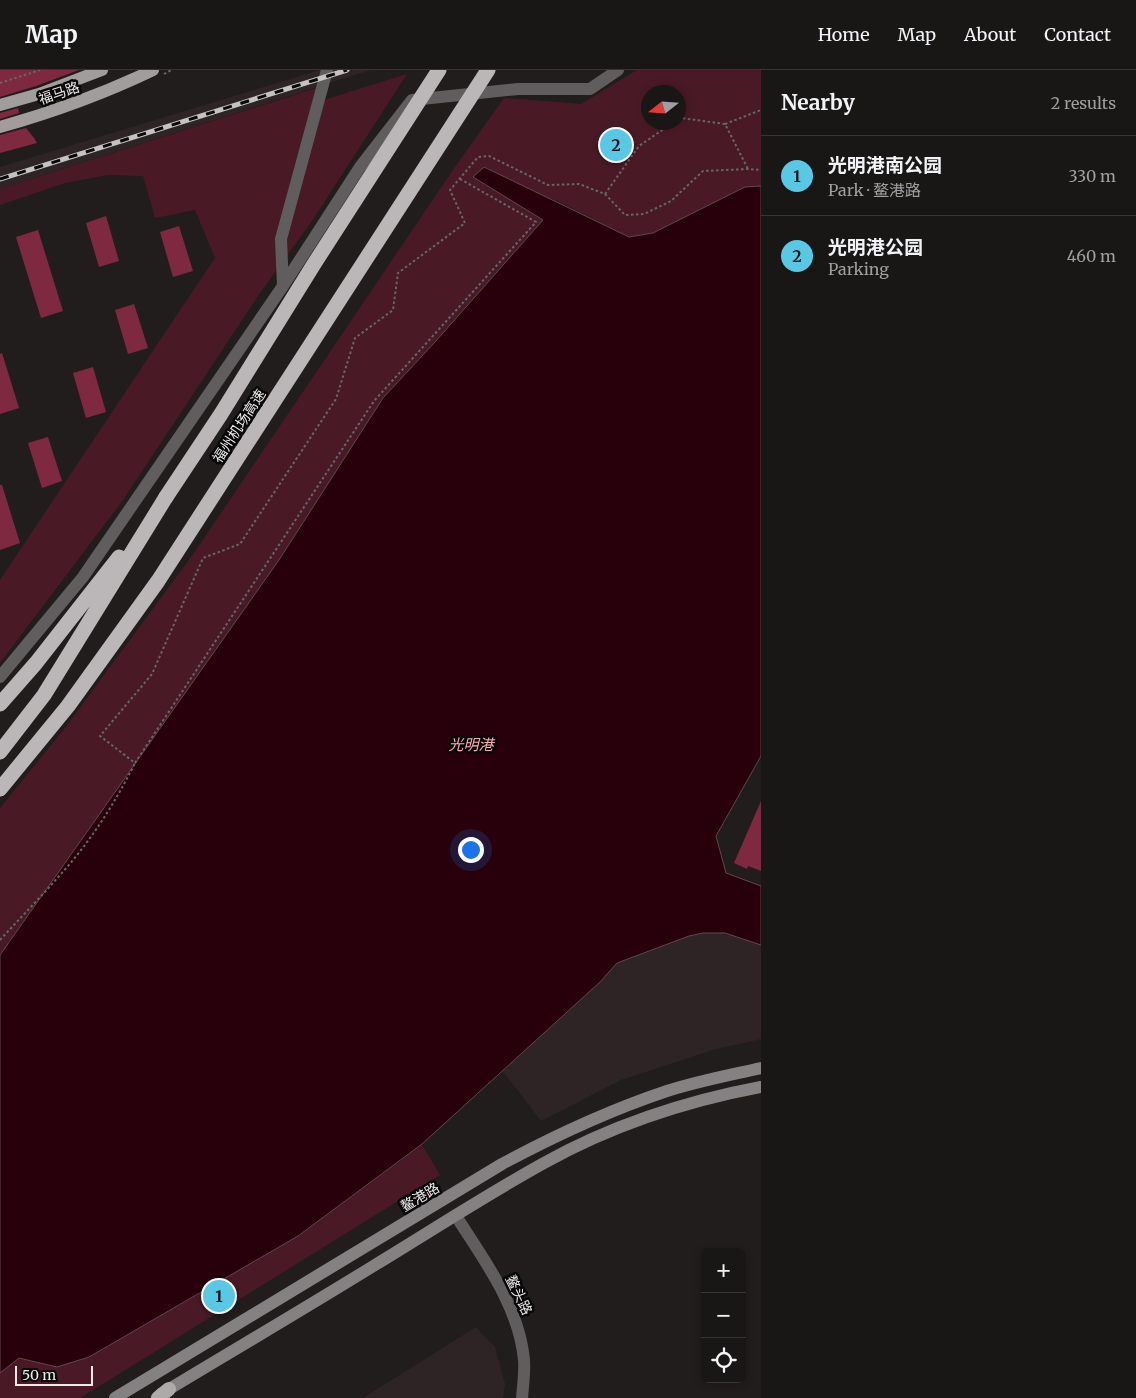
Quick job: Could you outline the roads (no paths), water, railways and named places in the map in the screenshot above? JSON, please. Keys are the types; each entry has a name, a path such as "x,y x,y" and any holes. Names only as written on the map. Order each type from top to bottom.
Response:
{"highway":[{"name":"福州机场高速","path":"0,752 44,695 166,496 221,414 314,264 439,70"},
{"name":"福州机场高速","path":"0,789 68,706 158,580 488,70"},
{"path":"0,704 36,664 166,496"},
{"path":"156,1398 169,1389"}],"main road":[{"name":"福马路","path":"0,105 39,94 102,70"},
{"name":"福马路","path":"0,127 46,114 101,94 153,70"},
{"name":"鳌港路","path":"115,1398 502,1164 536,1146 590,1120 633,1103 687,1086 761,1068"},
{"path":"169,1389 544,1163 626,1125 707,1100 761,1087"}],"street":[{"path":"284,286 281,239 327,70"},
{"path":"0,677 83,578 284,286 360,167 412,100 518,88 590,90 618,70"},
{"name":"鳌头路","path":"456,1216 507,1299 515,1317 521,1338 524,1360 522,1398"}],"water":[{"name":"光明港","path":"484,167 629,237 653,233 745,187 761,186 761,756 716,836 726,873 761,886 761,945 725,933 703,933 689,936 617,963 600,982 422,1144 298,1236 89,1357 57,1367 19,1358 0,1373 0,955 279,560 383,398 543,220 473,177"}],"railway":[{"path":"0,179 347,70"}],"place":[{"name":"光明港公园","path":"616,145"},
{"name":"光明港南公园","path":"219,1296"}]}
